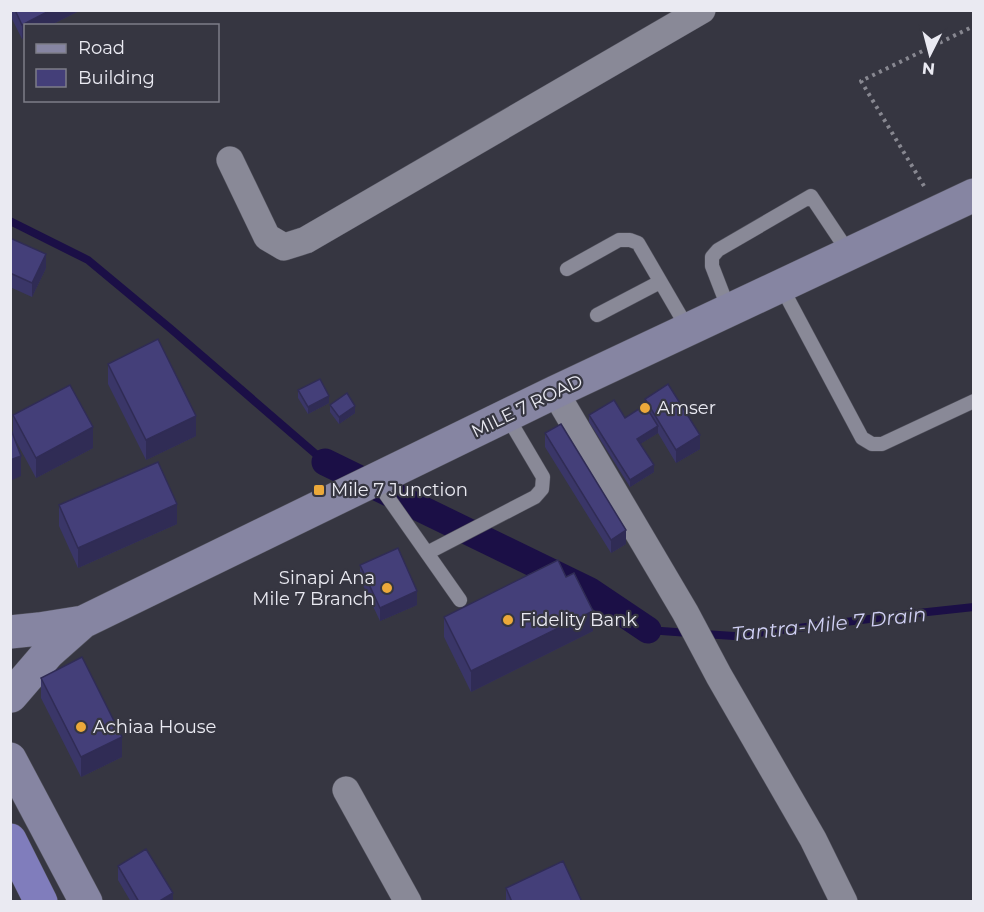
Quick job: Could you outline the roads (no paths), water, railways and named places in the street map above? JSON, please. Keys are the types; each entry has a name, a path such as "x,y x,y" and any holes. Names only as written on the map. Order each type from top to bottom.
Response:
{"highway":[{"path":"10,840 41,902"}],"street":[{"path":"230,160 267,237 284,247 306,240 702,10"},
{"name":"MILE 7 ROAD","path":"83,622 555,392 974,195"},
{"path":"555,392 685,612 719,676 813,839 844,902"},
{"path":"10,632 83,622"},
{"path":"11,697 48,653 83,622"},
{"path":"10,759 86,902"},
{"path":"346,790 408,902"}],"lane":[{"path":"729,310 712,266 712,257 718,250 811,196 849,253"},
{"path":"567,269 619,240 638,243 688,330"},
{"path":"597,315 660,282"},
{"path":"781,286 862,438 872,444 882,444 974,401"},
{"path":"427,553 535,498 542,489 543,477 507,416"},
{"path":"375,479 460,600"}],"waterway":[{"path":"10,221 88,260 325,462"},
{"path":"325,462 590,591 648,630"},
{"name":"Tantra-Mile 7 Drain","path":"704,634 734,636 974,607"},
{"name":"Tantra-Mile 7 Drain","path":"648,630 689,633"}],"place":[{"name":"Amser","path":"645,408"},
{"name":"Mile 7 Junction","path":"319,490"},
{"name":"Sinapi Ana Mile 7 Branch","path":"387,588"},
{"name":"Fidelity Bank","path":"508,620"},
{"name":"Achiaa House","path":"81,727"}]}
